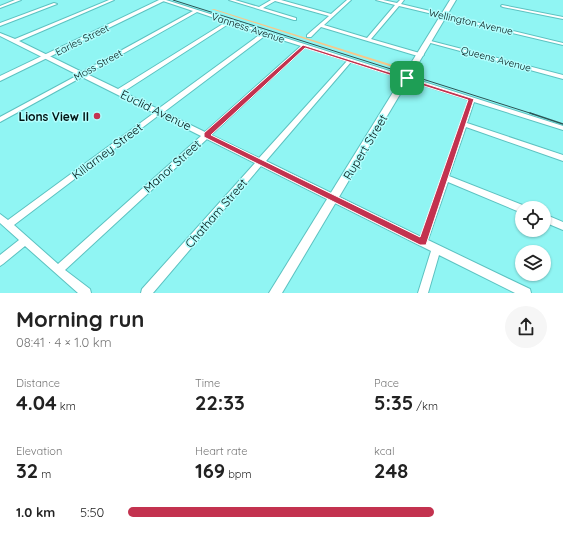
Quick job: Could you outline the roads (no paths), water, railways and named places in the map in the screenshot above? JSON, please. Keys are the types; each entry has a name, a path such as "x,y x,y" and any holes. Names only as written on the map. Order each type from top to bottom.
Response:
{"street":[{"path":"0,7 19,0"},
{"path":"15,41 112,0"},
{"name":"Vanness Avenue","path":"163,0 563,128"},
{"name":"Earles Street","path":"0,79 163,0"},
{"path":"231,0 294,18"},
{"path":"261,8 275,0 332,15"},
{"path":"309,36 349,0"},
{"name":"Wellington Avenue","path":"378,0 563,44"},
{"path":"368,39 402,0"},
{"name":"Rupert Street","path":"275,293 430,41 453,0"},
{"path":"0,26 55,4"},
{"path":"503,6 563,18"},
{"name":"Moss Street","path":"0,120 196,11"},
{"path":"118,92 229,22"},
{"path":"321,26 421,55"},
{"name":"Killarney Street","path":"8,225 265,33"},
{"name":"Euclid Avenue","path":"0,34 526,293"},
{"name":"Queens Avenue","path":"430,41 563,77"},
{"name":"Manor Street","path":"58,270 304,46"},
{"name":"Chatham Street","path":"146,293 350,60"},
{"path":"423,243 472,99"},
{"path":"464,124 563,158"},
{"path":"445,178 515,206"},
{"path":"0,218 86,293"},
{"path":"551,221 563,226"},
{"path":"0,260 25,241"},
{"path":"423,293 436,249"}],"railway":[{"path":"173,0 533,114"},
{"path":"533,114 563,124"}],"place":[{"name":"Lions View II","path":"97,116"}]}
